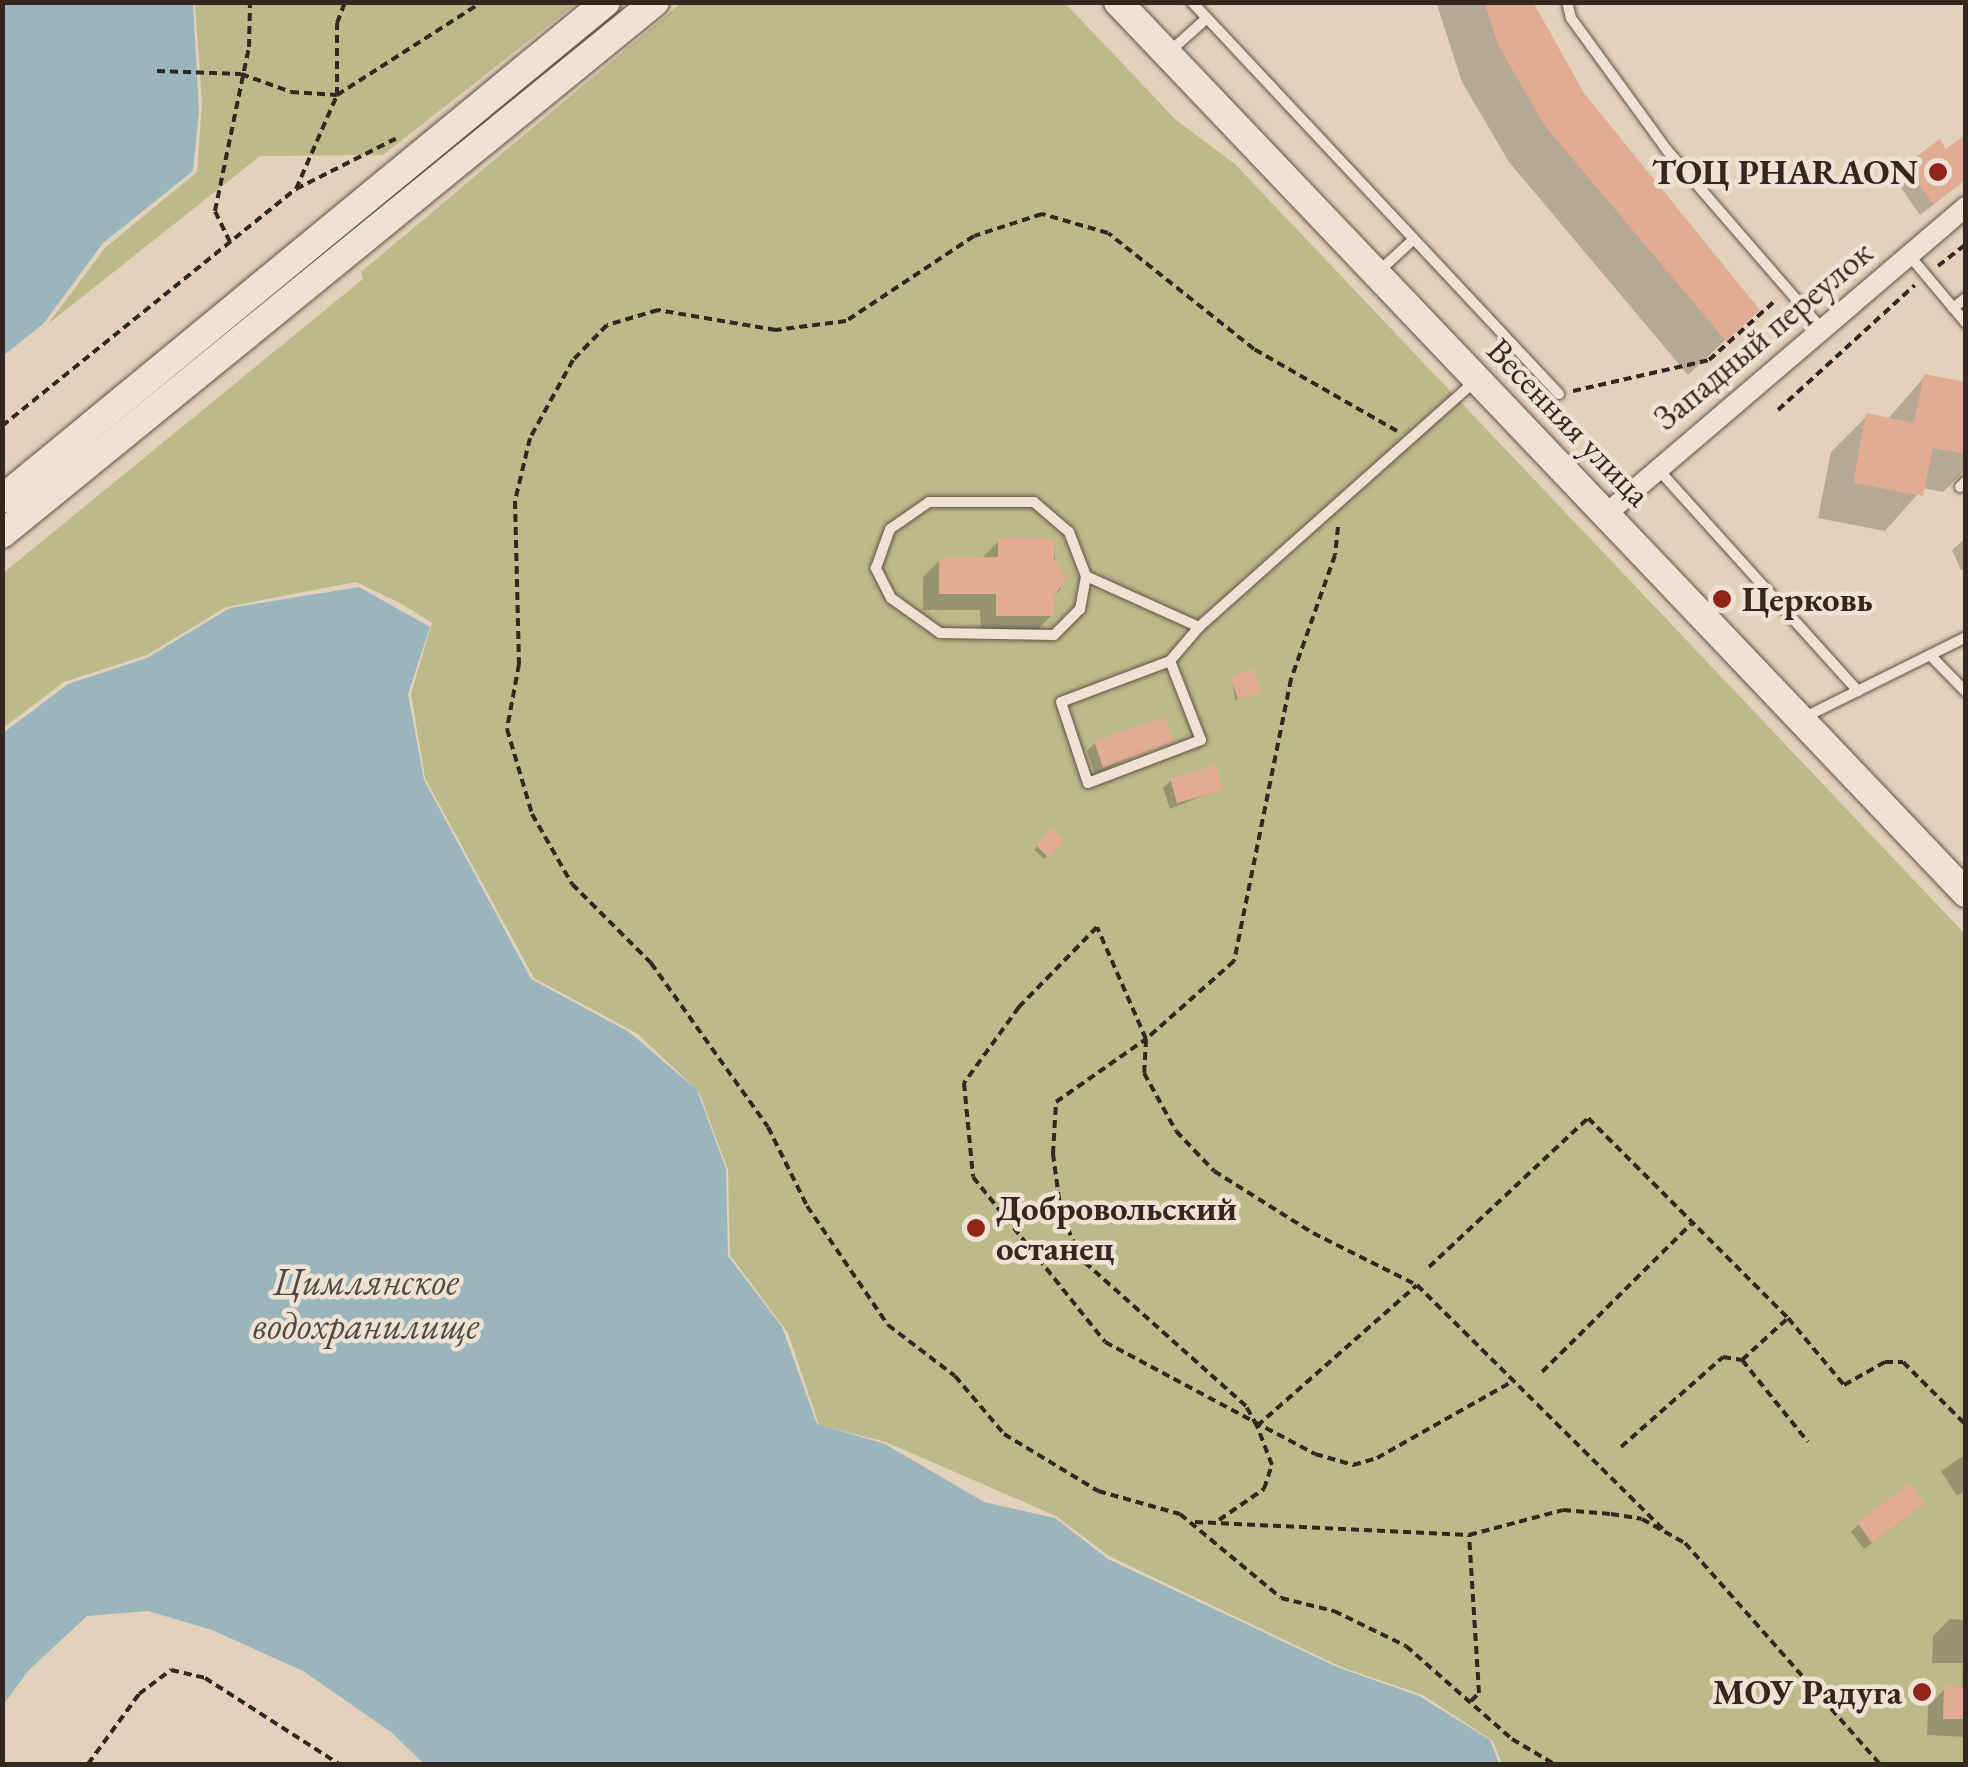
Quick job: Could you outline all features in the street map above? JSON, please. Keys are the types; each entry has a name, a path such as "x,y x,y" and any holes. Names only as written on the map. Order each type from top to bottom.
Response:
{"main road":[{"path":"2,500 606,2"},
{"path":"2,534 656,2"},
{"name":"Весенняя улица","path":"1118,2 1966,893"}],"street":[{"name":"Западный переулок","path":"1606,515 1966,208"}],"lane":[{"path":"1192,2 1559,394"},
{"path":"1567,2 1571,18 1667,150 1821,328"},
{"path":"1167,54 1206,18"},
{"path":"1376,274 1414,239"},
{"path":"1908,254 1966,324"},
{"path":"1953,308 1966,298"},
{"path":"1170,661 1201,740 1088,783 1061,702 1170,661 1200,626 1477,380"},
{"path":"1657,468 1858,691"},
{"path":"1086,576 1080,609 1054,636 940,634 891,598 876,568 890,529 928,502 1034,502 1070,532 1086,576 1200,626"},
{"path":"1800,720 1966,637"},
{"path":"1930,655 1966,692"}],"path":[{"path":"230,242 215,211 241,74 250,2"},
{"path":"296,189 337,95 336,24 345,2"},
{"path":"157,71 241,74 290,92 337,95 482,2"},
{"path":"2,426 296,189 404,136"},
{"path":"1410,438 1254,350 1108,233 1042,214 974,236 846,321 776,330 658,310 607,325 573,360 530,438 515,501 519,664 507,729 532,814 572,884 651,963 768,1127 807,1206 888,1325 954,1376 1004,1434 1098,1491 1192,1522 1281,1598 1334,1611 1406,1646 1512,1739 1554,1764"},
{"path":"1778,410 1966,244"},
{"path":"1559,394 1709,360 1788,290"},
{"path":"1220,1520 1264,1488 1272,1465 1257,1426 1246,1406 1081,1259 1061,1213 1053,1154 1056,1102 1146,1039 1234,960 1291,680 1335,556 1340,502"},
{"path":"1513,1381 1353,1465 1257,1426 1105,1342 973,1177 964,1083 1019,1007 1098,927 1146,1039 1144,1073 1176,1132 1214,1172 1313,1233 1417,1285 1663,1529"},
{"path":"1428,1267 1588,1118 1788,1318 1844,1385 1885,1362 1903,1362 1966,1425"},
{"path":"1542,1372 1693,1223"},
{"path":"1257,1426 1417,1285"},
{"path":"1742,1360 1788,1318"},
{"path":"1621,1446 1723,1357 1742,1360 1808,1442"},
{"path":"1192,1522 1220,1520 1251,1527 1469,1534 1563,1510 1642,1519 1685,1543 1880,1764"},
{"path":"1469,1534 1479,1693 1471,1702"},
{"path":"88,1764 139,1694 171,1670 205,1678 339,1764"}],"shaded area":[{"path":"195,2 577,3 383,155 260,156 48,324 105,248 197,172 202,102"},
{"path":"681,3 1065,3 1176,120 1235,164 1965,934 1965,1764 1502,1764 1493,1741 1423,1695 1341,1667 1109,1556 1056,1516 886,1442 819,1425 788,1333 730,1255 728,1170 699,1092 638,1034 534,978 425,778 411,694 432,623 402,604 356,582 226,607 147,655 64,682 3,728 2,574 363,279 361,272"}],"water":[{"path":"3,2 193,3 199,111 193,171 103,243 44,323 3,356"},
{"name":"Цимлянское водохранилище","path":"359,587 430,627 408,694 424,780 531,979 629,1032 697,1090 726,1169 728,1256 782,1327 817,1424 885,1444 984,1502 1055,1518 1108,1559 1337,1667 1419,1696 1490,1740 1499,1764 424,1764 391,1732 303,1671 212,1630 148,1611 87,1616 29,1670 3,1705 3,733 68,684 147,658 230,608"}],"building":[{"path":"1484,2 1533,2 1584,93 1760,310 1726,341 1545,126 1498,45"},
{"name":"ТОЦ PHARAON","path":"1966,134 1966,179 1933,204 1905,165 1940,139 1946,149"},
{"path":"1924,374 1966,382 1966,454 1933,448 1923,496 1853,483 1866,413 1914,423"},
{"path":"998,538 1054,538 1054,558 1066,578 1054,597 1054,616 996,616 996,594 939,594 939,558 998,557"},
{"path":"1254,669 1261,692 1238,699 1230,676"},
{"path":"1165,717 1173,741 1103,768 1094,741"},
{"path":"1216,765 1223,790 1177,803 1170,778"},
{"path":"1051,828 1065,841 1049,858 1036,845"},
{"path":"1910,1483 1925,1504 1872,1543 1857,1522"},
{"path":"1944,1686 1966,1687 1966,1719 1943,1719"}],"place":[{"name":"ТОЦ PHARAON","path":"1938,172"},
{"name":"Церковь","path":"1722,599"},
{"name":"Добровольский останец","path":"976,1228"},
{"name":"МОУ Радуга","path":"1922,1692"}]}
